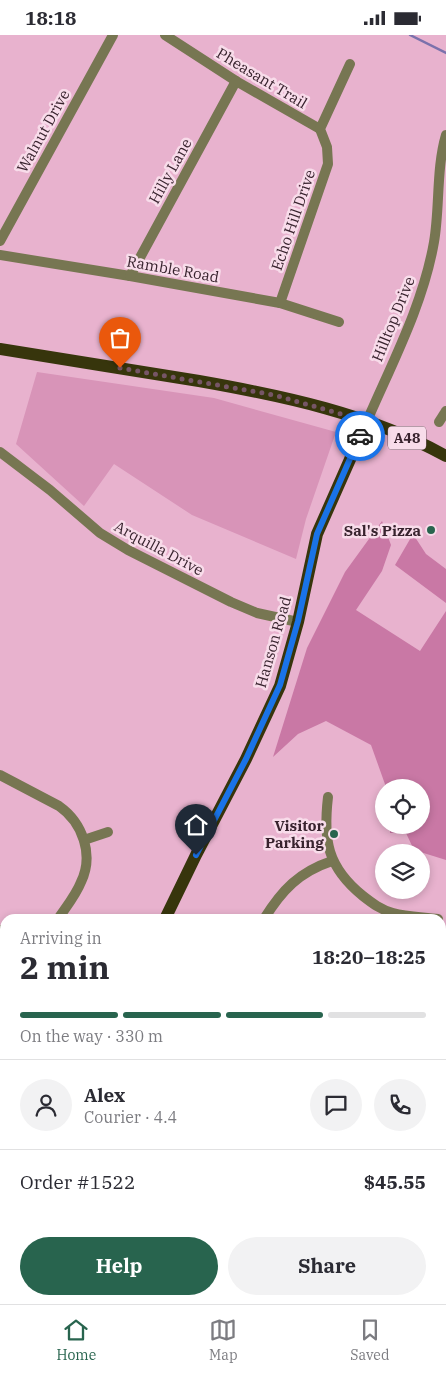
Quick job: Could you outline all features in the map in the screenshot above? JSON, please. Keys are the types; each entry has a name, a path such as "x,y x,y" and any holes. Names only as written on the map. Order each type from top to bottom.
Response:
{"main road":[{"name":"A48","path":"0,349 274,395 366,421 427,446 446,457"},
{"name":"Hanson Road","path":"167,914 246,759 280,685 298,621 317,534 366,421"}],"street":[{"name":"Walnut Drive","path":"0,241 113,35"},
{"name":"Pheasant Trail","path":"165,35 236,81 320,129"},
{"path":"320,129 350,64"},
{"name":"Hilly Lane","path":"130,276 236,81"},
{"name":"Echo Hill Drive","path":"280,303 328,163 327,147 320,129"},
{"name":"Hilltop Drive","path":"366,421 418,302 428,272 439,203 442,149 446,135"},
{"name":"Ramble Road","path":"0,255 280,303 339,322"},
{"path":"440,422 446,411"},
{"name":"Arquilla Drive","path":"0,452 50,490 100,533 128,551 231,602 258,613 298,621"},
{"path":"0,775 52,801 68,812 80,828 87,851 87,861 82,882 61,914"},
{"path":"328,797 326,835 332,861 344,878 358,892 378,907 400,914"},
{"path":"84,840 108,832"},
{"path":"267,914 286,888 302,875 332,861"}],"shaded area":[{"path":"37,372 214,398 336,432 306,519 296,559 192,515 114,464 84,506 16,444"},
{"path":"382,521 391,545 382,571 356,610 420,651 446,611 446,860 430,855 430,844 411,844 406,834 430,834 430,779 383,779 371,745 326,721 298,734 273,757 307,648 345,572"},
{"path":"413,534 426,554 446,569 446,603 395,565"}],"waterway":[{"path":"410,35 446,53"}],"way so far":[{"path":"120,368 274,395 366,421 360,436"}],"place":[{"name":"Sal's Pizza","path":"431,530"},
{"name":"Visitor Parking","path":"334,834"}],"route":[{"path":"196,855 246,759 280,685 298,621 317,534 360,436"}]}
